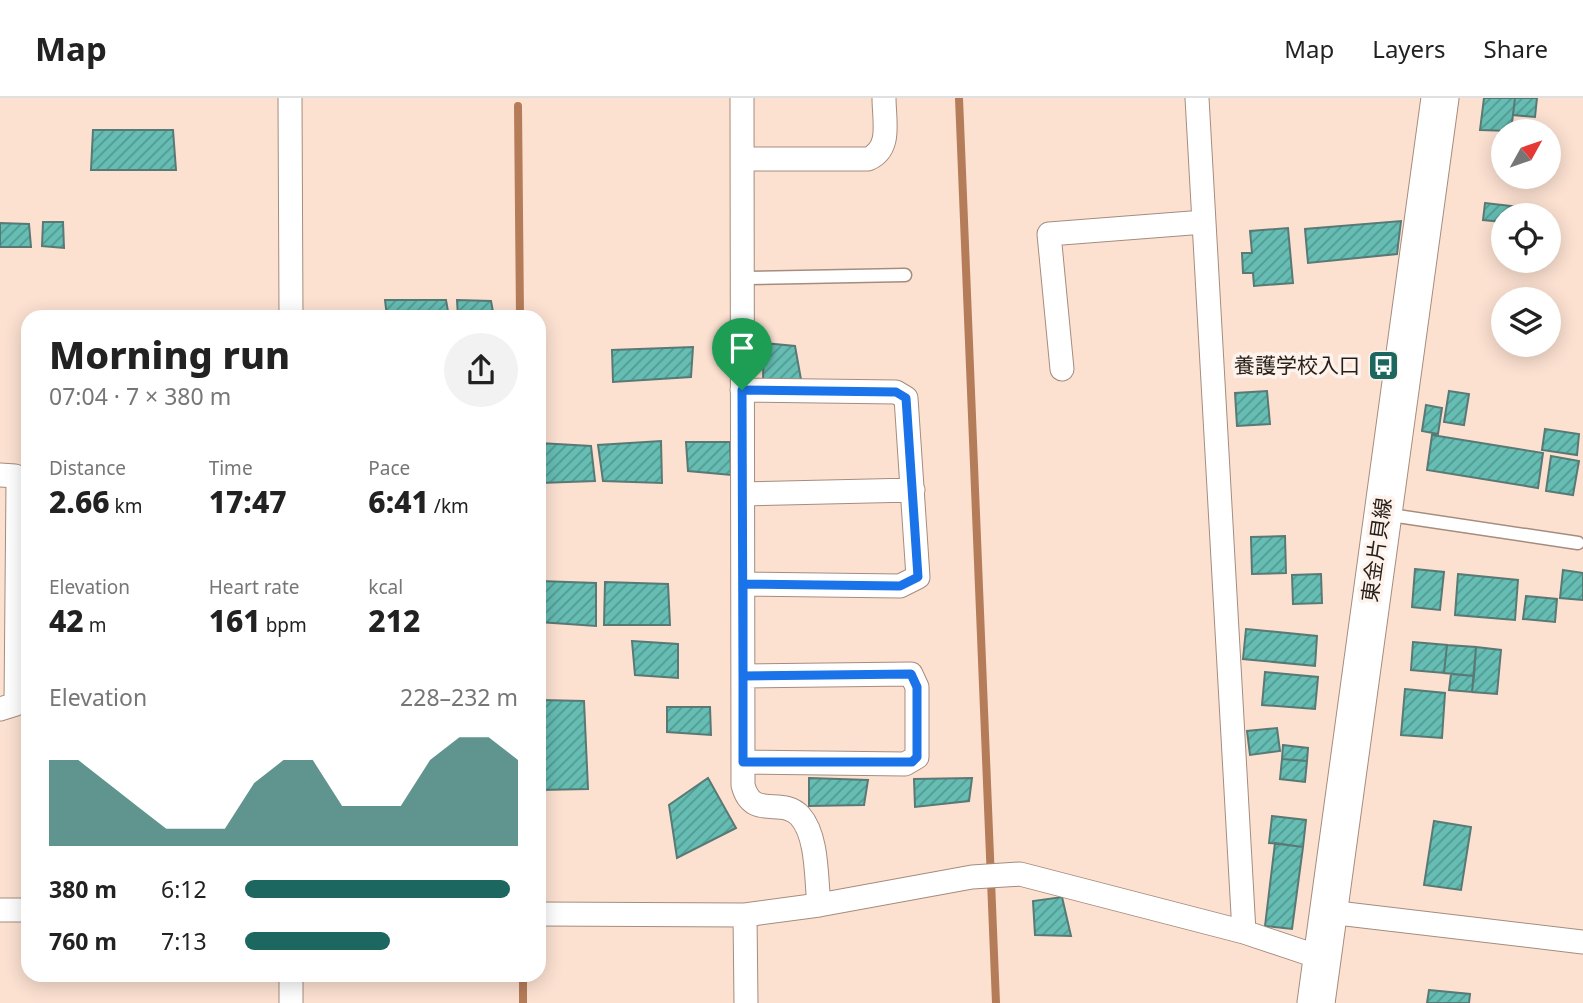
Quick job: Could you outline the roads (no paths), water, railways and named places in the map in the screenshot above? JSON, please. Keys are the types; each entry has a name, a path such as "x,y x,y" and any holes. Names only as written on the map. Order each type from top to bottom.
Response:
{"main road":[{"name":"東金片貝線","path":"1316,1003 1440,98"}],"street":[{"path":"290,98 290,310"},
{"path":"742,98 743,785 746,797 752,804 794,810 802,818 810,836 819,905"},
{"path":"743,159 868,159 878,155 884,147 884,98"},
{"path":"1197,98 1244,932"},
{"path":"1062,369 1049,234 1204,222"},
{"path":"742,390 896,392 906,398 918,577 900,586 743,584"},
{"path":"0,475 15,476 19,483 9,592 16,704 0,709"},
{"path":"743,494 914,490"},
{"path":"743,676 911,674 917,687 917,757 905,764 743,762"},
{"path":"546,914 746,915 978,877 1020,874 1244,932 1322,958"},
{"path":"0,910 21,910"},
{"path":"1329,912 1583,942"},
{"path":"746,915 746,1003"},
{"path":"291,982 291,1003"}],"lane":[{"path":"744,278 905,275"},
{"path":"1382,514 1578,543"}],"waterway":[{"path":"959,98 996,1003"},
{"path":"518,106 520,310"},
{"path":"523,982 523,1003"}],"place":[{"name":"養護学校入口","path":"1383,366"}]}
